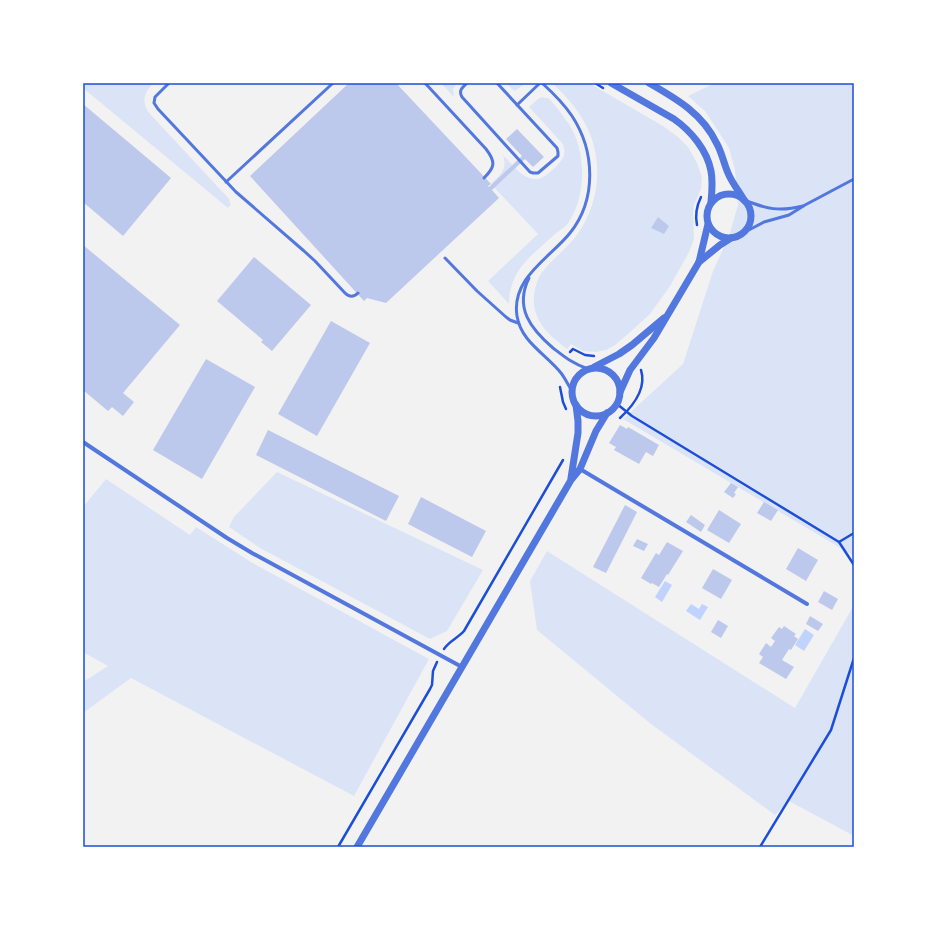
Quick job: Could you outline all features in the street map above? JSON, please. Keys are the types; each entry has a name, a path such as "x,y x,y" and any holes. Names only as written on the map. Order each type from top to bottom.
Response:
{"street":[{"path":"611,83 668,116 682,126 692,136 704,152 710,166 712,184 711,202 706,216 708,224 713,231 720,236 732,238"},
{"path":"649,83 683,104 707,127 717,144 729,174 750,210 750,222 743,233 714,249 699,262"},
{"path":"711,202 721,195 727,194 734,194 744,200"},
{"path":"620,392 630,370 654,338 699,262 708,224"},
{"path":"571,480 578,433 576,405 572,391 576,378 581,372 614,358 667,315"},
{"path":"357,847 571,480 580,469 596,431 607,413 617,404 620,386 613,374 608,370 601,368 591,368"},
{"path":"576,405 587,414 593,416 607,413"},
{"path":"83,442 252,553 462,667"},
{"path":"580,469 808,604"}],"lane":[{"path":"169,83 158,93 155,98 154,103 156,106 236,192 315,261 345,293 350,297 358,293"},
{"path":"226,182 333,83"},
{"path":"425,83 491,156 493,167 484,178"},
{"path":"467,83 460,90 462,96 530,172 533,174 536,173 558,156 555,145 497,83"},
{"path":"517,104 541,83 566,108 578,126 588,155 590,171 589,189 582,212 574,228 537,266 523,283 517,300 516,313 522,332 530,343 561,373 572,391"},
{"path":"161,90 162,84"},
{"path":"743,233 764,222 789,215 854,179"},
{"path":"744,200 776,209 805,205"},
{"path":"445,258 477,291 506,317 518,323"},
{"path":"532,272 526,287 524,302 525,312 529,322 546,342 568,360 575,364 591,368"}],"path":[{"path":"595,83 607,90"},
{"path":"697,228 696,211 702,194"},
{"path":"573,349 585,355 598,355"},
{"path":"620,418 631,407 642,386 643,378 640,367"},
{"path":"559,384 563,402 567,411"},
{"path":"617,404 627,412 839,542 854,565"},
{"path":"445,647 449,642 464,631 565,456"},
{"path":"839,542 854,533"},
{"path":"760,847 831,730 854,658"},
{"path":"338,847 430,689 432,685 433,671 437,661"}],"shaded area":[{"path":"83,83 152,83 145,94 145,104 147,110 230,200 229,202 231,204 228,208 83,88"},
{"path":"441,83 457,83 453,89 454,97"},
{"path":"506,83 524,83 515,91"},
{"path":"552,83 589,83 663,126 678,137 688,147 697,163 702,177 701,189 694,205 694,238 692,245 670,286 650,314 629,333 615,345 606,350 596,352 583,351 571,344 567,349 552,337 541,324 535,308 535,289 539,276 579,232 592,206 597,177 597,162 590,134 576,110"},
{"path":"715,83 854,83 854,556 623,419 683,364 713,271 729,236 738,205 735,170 729,148 705,111 688,96"},
{"path":"542,97 548,98 553,103 569,124 575,135 581,161 581,189 578,203 566,226 537,250 520,269 512,284 509,304 488,281 538,234 491,184 500,175 504,168 503,155 521,173 534,179 540,179 546,175 563,158 564,147 562,143 529,107"},
{"path":"277,472 483,570 447,631 430,639 260,548 229,527 234,517"},
{"path":"106,479 190,535 196,527 251,562 429,659 354,796 131,678 83,713 83,682 108,666 83,652 83,507"},
{"path":"547,551 795,708 854,605 854,836 789,801 775,815 651,724 537,630 530,581"}],"water":[{"path":"665,581 672,585 662,602 655,597"},
{"path":"691,604 699,609 702,604 708,607 700,620 686,611"},
{"path":"805,629 814,635 804,651 795,645"}],"building":[{"path":"349,83 396,83 491,184 488,186 489,187 522,156 506,139 517,129 544,157 533,167 525,159 492,190 499,198 386,303 367,298 364,301 250,176"},
{"path":"83,104 171,178 123,236 83,202"},
{"path":"658,217 669,226 664,234 651,228"},
{"path":"83,245 180,325 123,393 134,402 123,416 112,407 108,411 83,390"},
{"path":"254,257 311,305 272,351 261,342 263,340 217,301"},
{"path":"331,321 370,343 317,436 278,414"},
{"path":"206,359 255,387 202,479 153,450"},
{"path":"620,425 627,429 628,427 659,445 653,456 646,452 639,464 614,450 616,447 609,443"},
{"path":"268,430 399,496 386,521 256,455"},
{"path":"731,483 738,487 733,498 724,492"},
{"path":"421,497 486,531 472,557 408,524"},
{"path":"764,502 778,510 771,521 757,513"},
{"path":"625,505 637,512 606,573 593,567"},
{"path":"719,510 741,524 729,543 707,530"},
{"path":"691,515 705,525 701,532 686,522"},
{"path":"637,539 648,544 644,551 633,546"},
{"path":"667,542 683,551 659,587 641,578 656,553 659,555"},
{"path":"798,548 818,560 806,581 786,569"},
{"path":"713,569 732,580 721,599 702,588"},
{"path":"824,591 838,599 832,610 818,602"},
{"path":"810,616 823,624 818,631 806,624"},
{"path":"718,620 728,626 721,638 711,632"},
{"path":"784,626 796,634 794,636 798,639 782,660 794,667 786,679 759,663 763,657 759,654 766,643 771,647 775,641 771,638 779,627 782,629"}]}
